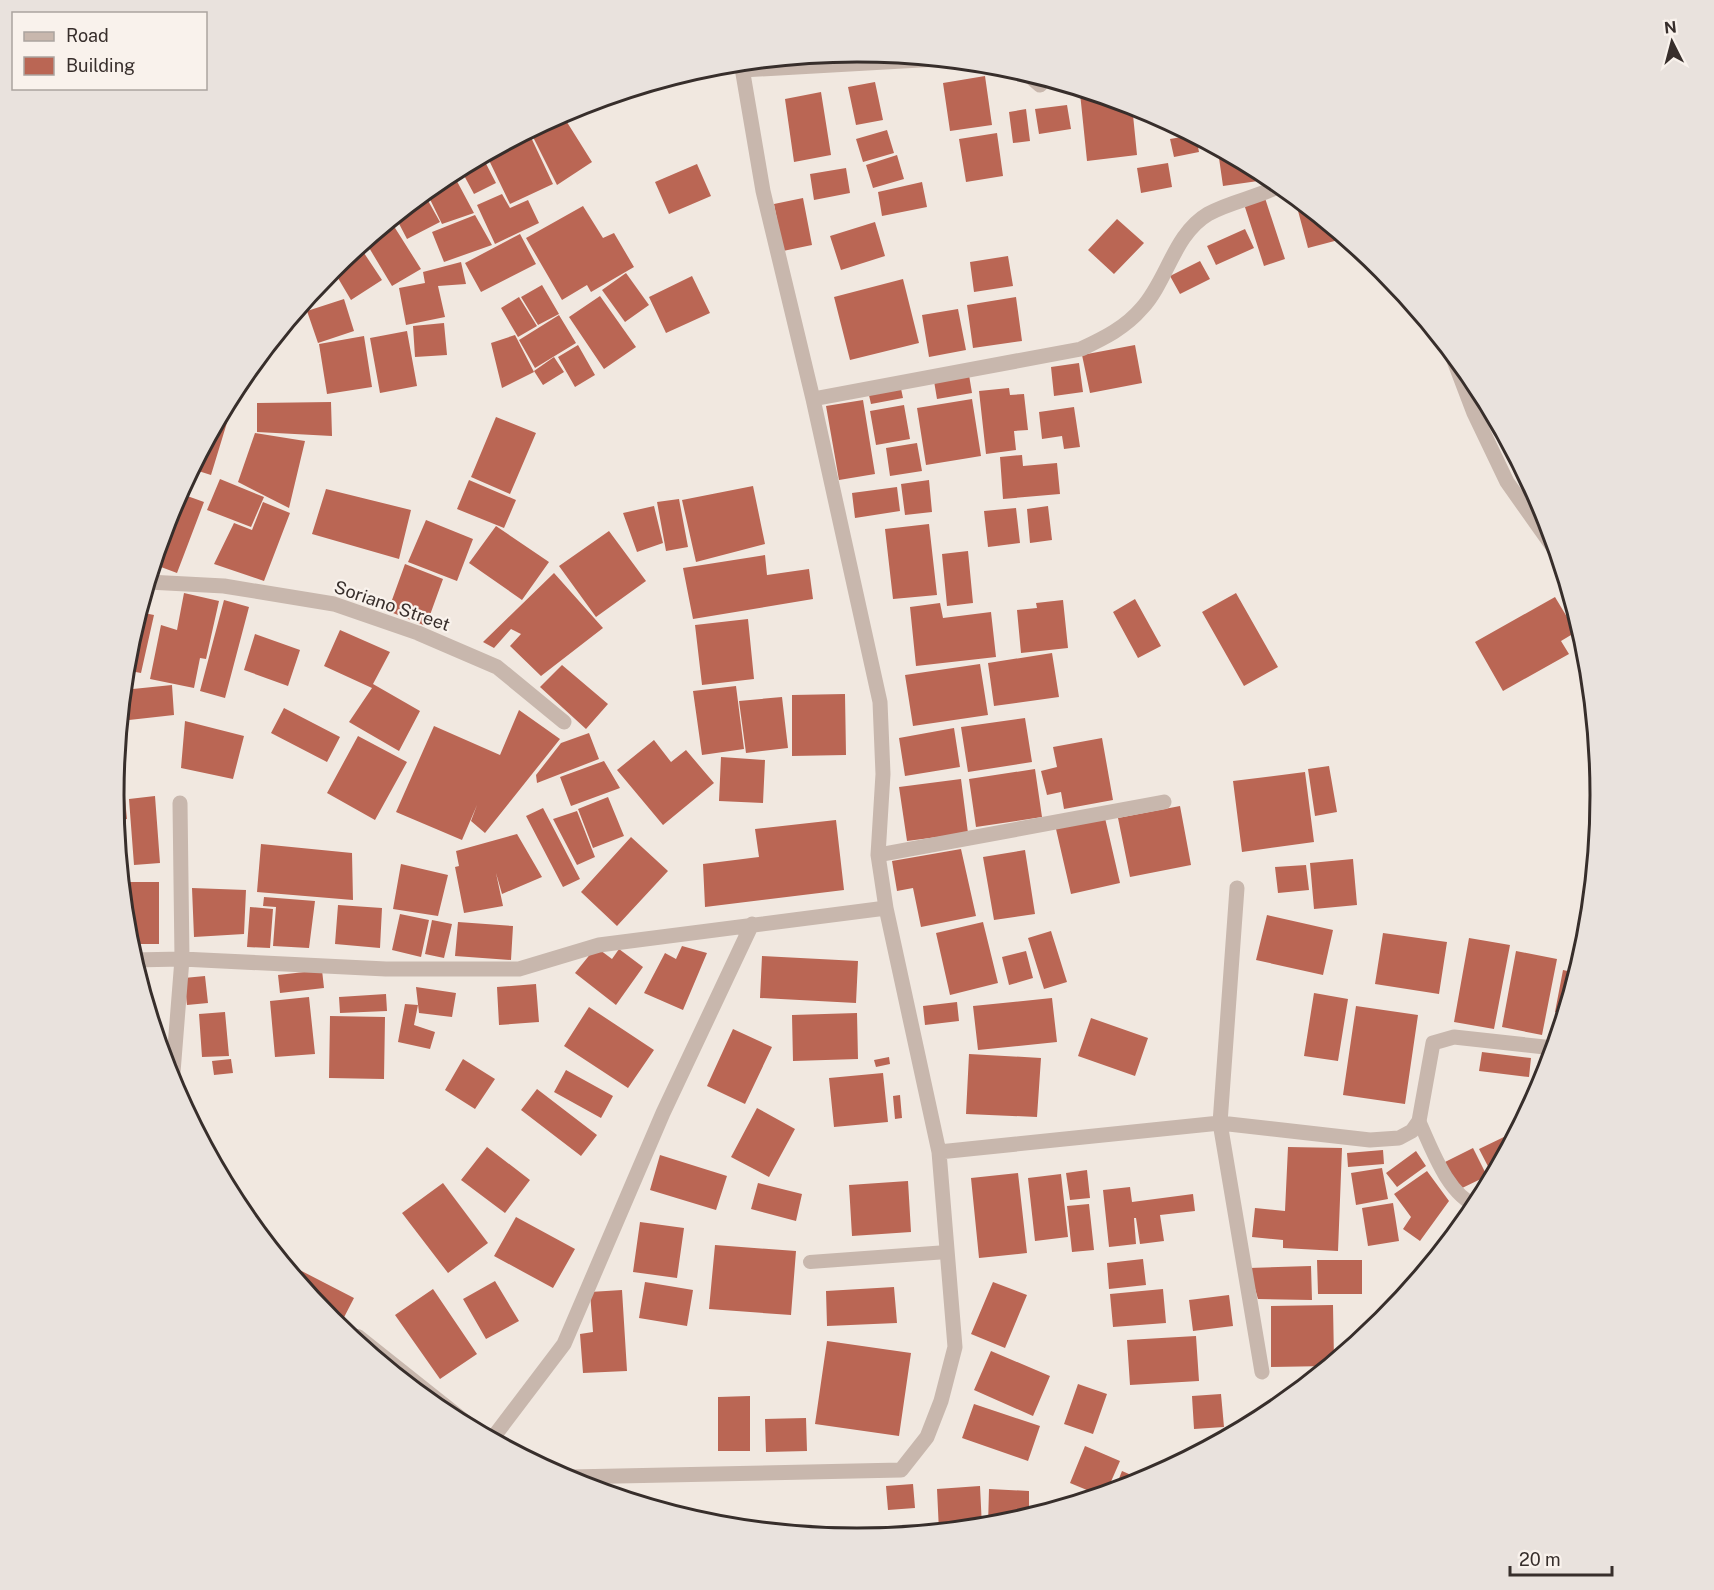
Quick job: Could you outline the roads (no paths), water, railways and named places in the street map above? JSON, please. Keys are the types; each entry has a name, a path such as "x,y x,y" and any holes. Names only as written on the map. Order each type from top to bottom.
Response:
{"street":[{"path":"800,64 850,62"},
{"path":"586,1477 901,1470 927,1437 941,1401 955,1347 939,1152 886,908 878,855 883,774 880,702 813,399 763,191 743,71"},
{"path":"813,399 1081,349 1118,332 1143,307 1184,237 1207,214 1272,190"},
{"path":"1460,377 1507,482 1541,530"},
{"name":"Soriano Street","path":"155,582 224,586 334,604 418,633 497,667 564,722"},
{"path":"878,855 1164,802"},
{"path":"174,1062 182,959 180,803"},
{"path":"1237,888 1220,1123 1262,1372"},
{"path":"143,960 182,959 386,969 519,969 599,945 886,908"},
{"path":"496,1433 564,1344 663,1113 752,924"},
{"path":"939,1152 1220,1123 1371,1140 1399,1138 1412,1131 1419,1121 1433,1043 1454,1036 1546,1047"}],"lane":[{"path":"1419,1121 1444,1172 1467,1202"},
{"path":"810,1262 947,1252"}]}
